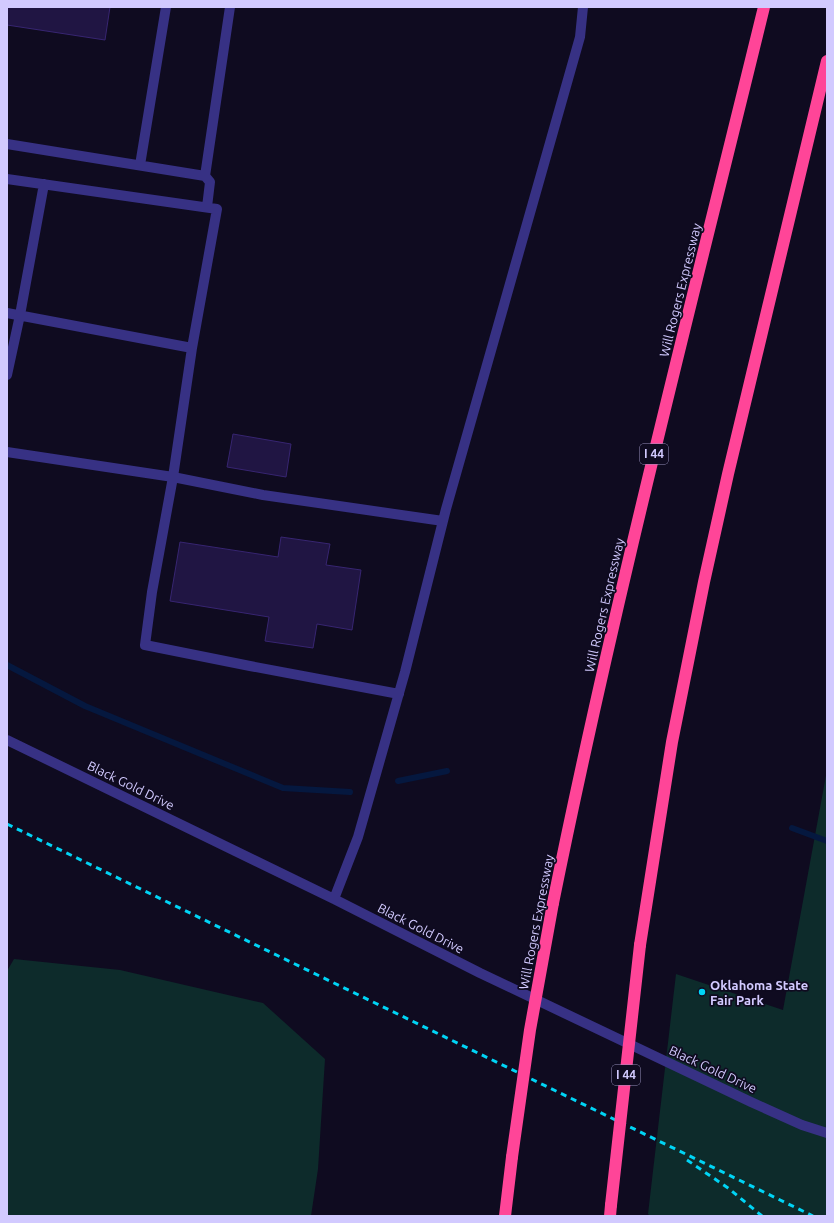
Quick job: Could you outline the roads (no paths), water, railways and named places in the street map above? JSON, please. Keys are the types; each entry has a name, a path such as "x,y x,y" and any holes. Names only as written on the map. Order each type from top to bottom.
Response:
{"highway":[{"name":"Will Rogers Expressway","path":"505,1216 530,1030 553,903 575,795 628,560 764,7"},
{"name":"I 44","path":"611,1210 640,945 672,742 704,582 728,474 826,66"}],"street":[{"path":"140,165 166,7"},
{"path":"205,176 230,7"},
{"path":"334,899 358,836 399,694 443,521 580,37 583,7"},
{"path":"7,144 205,176 210,182 206,207"},
{"path":"7,179 217,209 192,348 173,477 145,645 399,694"},
{"path":"7,375 20,315 44,184"},
{"path":"7,313 192,348"},
{"path":"7,452 173,477 263,495 443,521"},
{"name":"Black Gold Drive","path":"7,740 716,1086 782,1116 827,1134"}],"waterway":[{"path":"7,665 85,706 283,788 350,792"},
{"path":"398,781 447,771"},
{"path":"792,828 827,841"}],"railway":[{"path":"7,824 813,1216"},
{"path":"687,1160 728,1188 762,1216"}],"place":[{"name":"Oklahoma State Fair Park","path":"702,992"}]}
